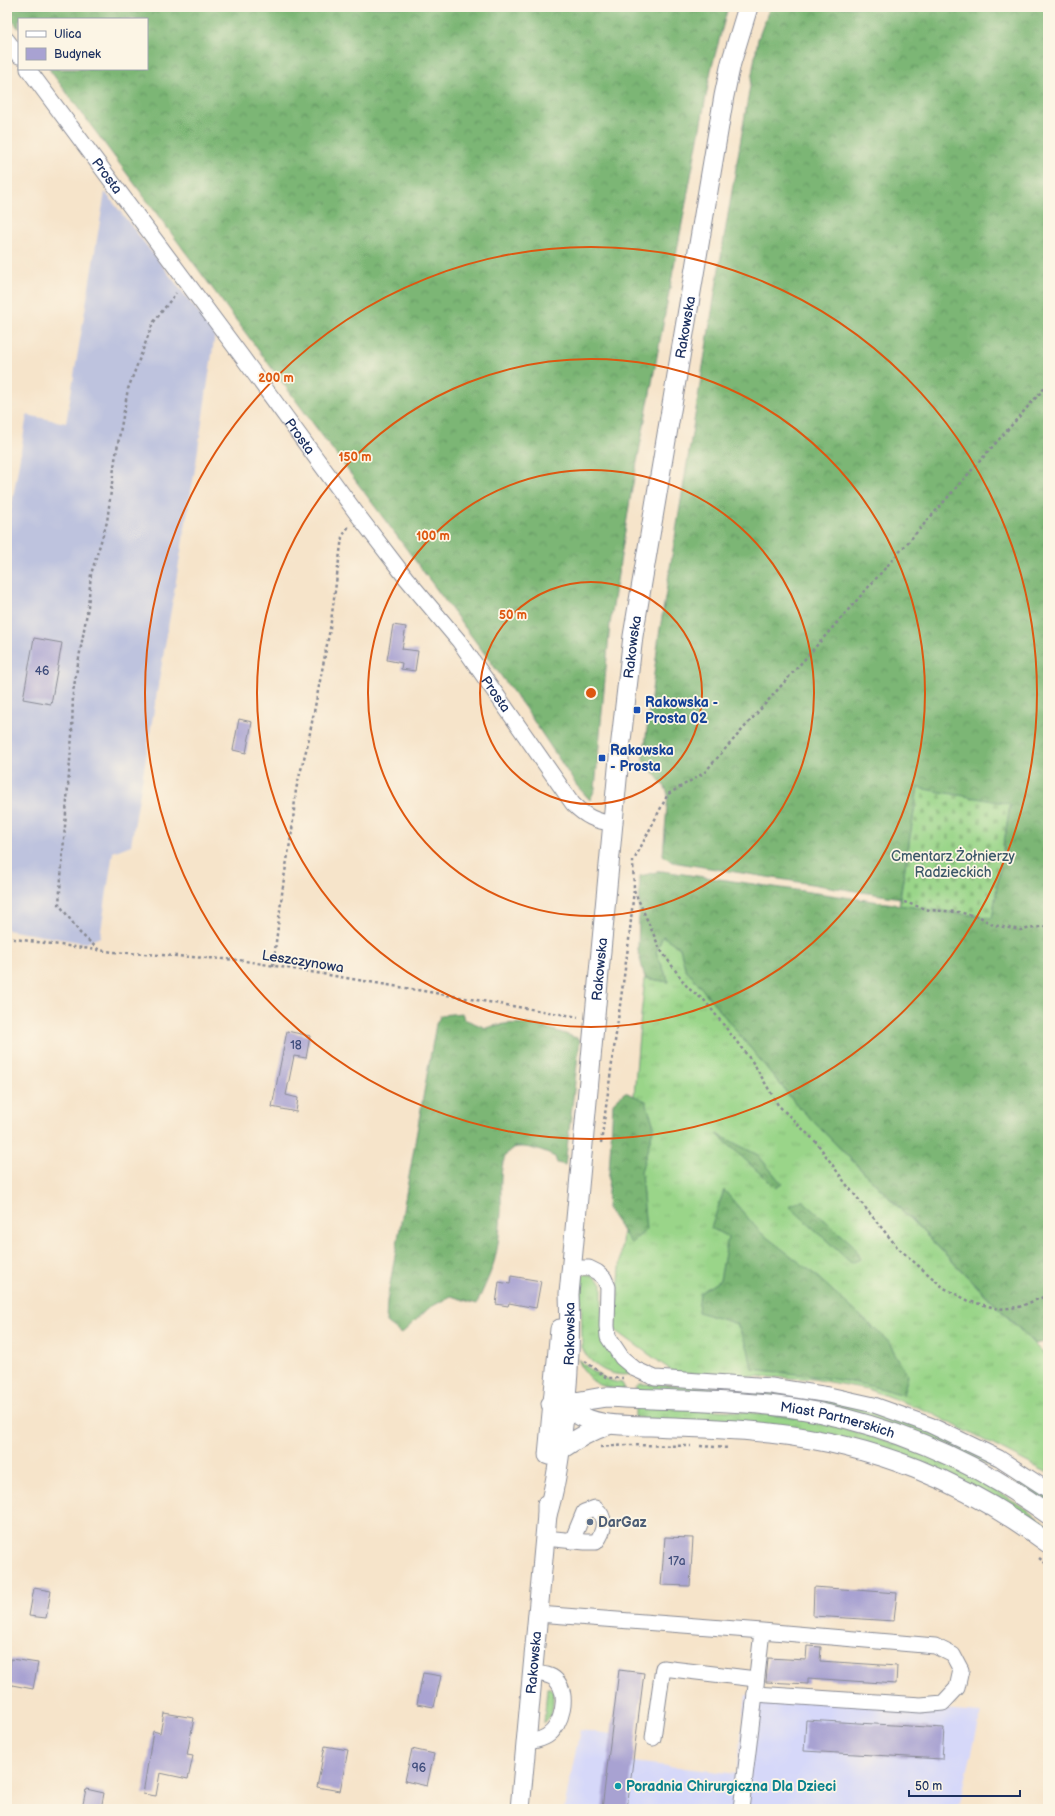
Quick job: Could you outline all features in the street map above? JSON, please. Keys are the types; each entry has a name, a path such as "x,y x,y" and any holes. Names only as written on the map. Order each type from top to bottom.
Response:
{"main road":[{"name":"Rakowska","path":"547,1515 554,1492 560,1450 558,1404 558,1334 568,1294 571,1268 613,824 632,652 641,588 724,96 731,63 748,7"},
{"name":"Rakowska","path":"520,1809 547,1515 545,1485 558,1404 576,1360 568,1294"},
{"name":"Miast Partnerskich","path":"576,1360 574,1376 581,1385 606,1397"},
{"name":"Miast Partnerskich","path":"558,1404 606,1397 743,1403 816,1412 882,1429 959,1460 1012,1490 1048,1514"},
{"name":"Miast Partnerskich","path":"558,1404 582,1417 608,1425 768,1432 831,1442 904,1464 961,1488 1009,1515 1042,1549"},
{"name":"Miast Partnerskich","path":"560,1450 581,1436 608,1425"}],"street":[{"path":"7,40 18,55"},
{"name":"Prosta","path":"29,70 240,354 356,514 406,578 459,641 573,804 593,820 613,824"},
{"path":"571,1268 589,1268 604,1278 608,1287 608,1337 622,1358 635,1369 655,1378 771,1386 829,1395 874,1405 930,1425 999,1458 1048,1490"},
{"path":"545,1538 572,1541 596,1542 604,1529 604,1519 600,1512 595,1508 584,1512 572,1541"},
{"path":"538,1614 935,1646 953,1655 961,1670 957,1688 944,1703 921,1705 756,1686 663,1668 654,1738"},
{"path":"741,1809 762,1631"},
{"path":"526,1743 543,1738 552,1732 560,1719 562,1707 561,1688 557,1680 549,1676 533,1673"}],"path":[{"path":"99,950 80,933 59,904 72,736 73,692 88,607 90,574 107,522 115,460 128,389 153,323 185,281"},
{"path":"601,1148 629,940 634,889 633,862 668,794 704,773 1048,384"},
{"path":"273,966 284,878 292,831 296,788 308,743 328,636 342,537 356,514"},
{"path":"634,889 660,949 688,988 705,1002 754,1064 778,1105 817,1143 846,1184 898,1248 944,1288 969,1301 999,1309 1019,1307 1048,1295"},
{"path":"904,902 929,910 958,912 980,918 993,925 1020,930 1048,926"},
{"name":"Leszczynowa","path":"7,938 113,952 239,960 594,1020"},
{"path":"576,1360 584,1360 607,1378 630,1379"},
{"path":"627,1445 731,1448"},
{"path":"1042,1549 1048,1565"}],"shaded area":[{"path":"105,192 215,334 196,463 131,845 113,852 100,937 86,943 7,930 7,533 27,415 66,423"},
{"path":"746,1695 981,1713 960,1803 956,1809 564,1809 580,1730 627,1736 624,1761 737,1774"}],"green space":[{"path":"7,7 728,7 711,70 631,494 610,624 595,789 590,800 577,786 525,708 50,70 148,70 148,18 18,18 18,28 7,13"},
{"path":"770,7 1048,7 1048,1341 1035,1344 797,1105 685,968 680,948 663,936 656,952 669,982 645,978 638,951 640,876 662,871 992,918 1010,805 918,788 900,898 672,862 663,855 668,794 665,787 643,760 659,635 726,226 758,39"},
{"name":"Cmentarz Żołnierzy Radzieckich","path":"918,788 1010,804 992,918 899,905"},
{"path":"663,936 680,948 685,968 797,1105 1048,1358 1048,1473 927,1411 868,1389 813,1379 675,1373 615,1330 639,1034 645,978 669,982 656,952"},
{"path":"462,1013 464,1019 486,1028 511,1024 534,1025 580,1039 565,1165 557,1163 555,1157 532,1148 519,1147 513,1148 509,1151 505,1156 501,1172 501,1213 495,1259 477,1304 451,1296 429,1308 401,1334 386,1322 387,1301 436,1024 441,1015"},
{"path":"625,1092 646,1101 654,1126 641,1172 646,1230 631,1243 607,1208 613,1103"},
{"path":"717,1134 758,1155 782,1184 776,1188"},
{"path":"724,1190 760,1232 812,1272 888,1341 908,1376 903,1395 847,1381 752,1369 748,1349 737,1324 698,1312 700,1293 720,1280 728,1237 711,1228"},
{"path":"802,1200 853,1245 860,1259 851,1263 789,1206"},
{"path":"585,1274 593,1276 602,1283 602,1323 631,1374 616,1374 602,1369 591,1360 582,1348 581,1283 582,1277"},
{"path":"578,1359 603,1378 622,1383 625,1389 608,1387 596,1383 586,1374"},
{"path":"640,1384 709,1386 778,1392 812,1397 879,1412 930,1430 965,1447 1048,1496 1048,1503 1004,1474 943,1443 636,1390 636,1387"},
{"path":"635,1406 764,1414 840,1428 877,1438 913,1450 949,1465 983,1483 1048,1525 1048,1534 926,1464 635,1417"},
{"path":"547,1688 550,1688 553,1691 553,1705 550,1716 544,1723"}],"building":[{"path":"393,625 406,627 402,649 418,651 415,671 401,669 402,663 387,660"},
{"path":"34,638 62,643 51,704 23,699"},
{"path":"239,719 252,722 246,753 233,750"},
{"path":"287,1031 310,1036 306,1058 294,1056 286,1095 298,1098 296,1112 272,1107"},
{"path":"511,1276 541,1281 536,1308 509,1303 508,1306 496,1304 499,1282 510,1284"},
{"path":"665,1537 693,1538 690,1586 661,1585"},
{"path":"814,1587 897,1593 894,1621 813,1616"},
{"path":"34,1588 51,1591 46,1618 29,1616"},
{"path":"807,1646 821,1647 820,1661 897,1666 896,1684 808,1678 808,1684 766,1682 768,1658 806,1660"},
{"path":"11,1659 38,1663 33,1689 7,1684"},
{"path":"619,1670 644,1673 627,1809 602,1809"},
{"path":"423,1673 441,1676 434,1707 417,1704"},
{"path":"164,1713 194,1718 187,1755 193,1756 188,1779 160,1773 156,1796 143,1794 153,1731 160,1733"},
{"path":"806,1720 944,1728 942,1759 804,1751"},
{"path":"325,1746 348,1750 340,1791 317,1787"},
{"path":"412,1749 434,1754 427,1786 405,1781"},
{"path":"86,1789 104,1793 101,1809 82,1809"}],"place":[{"name":"Rakowska - Prosta 02","path":"637,710"},
{"name":"Rakowska - Prosta","path":"602,758"},
{"name":"DarGaz","path":"590,1522"},
{"name":"Poradnia Chirurgiczna Dla Dzieci","path":"618,1786"}]}
